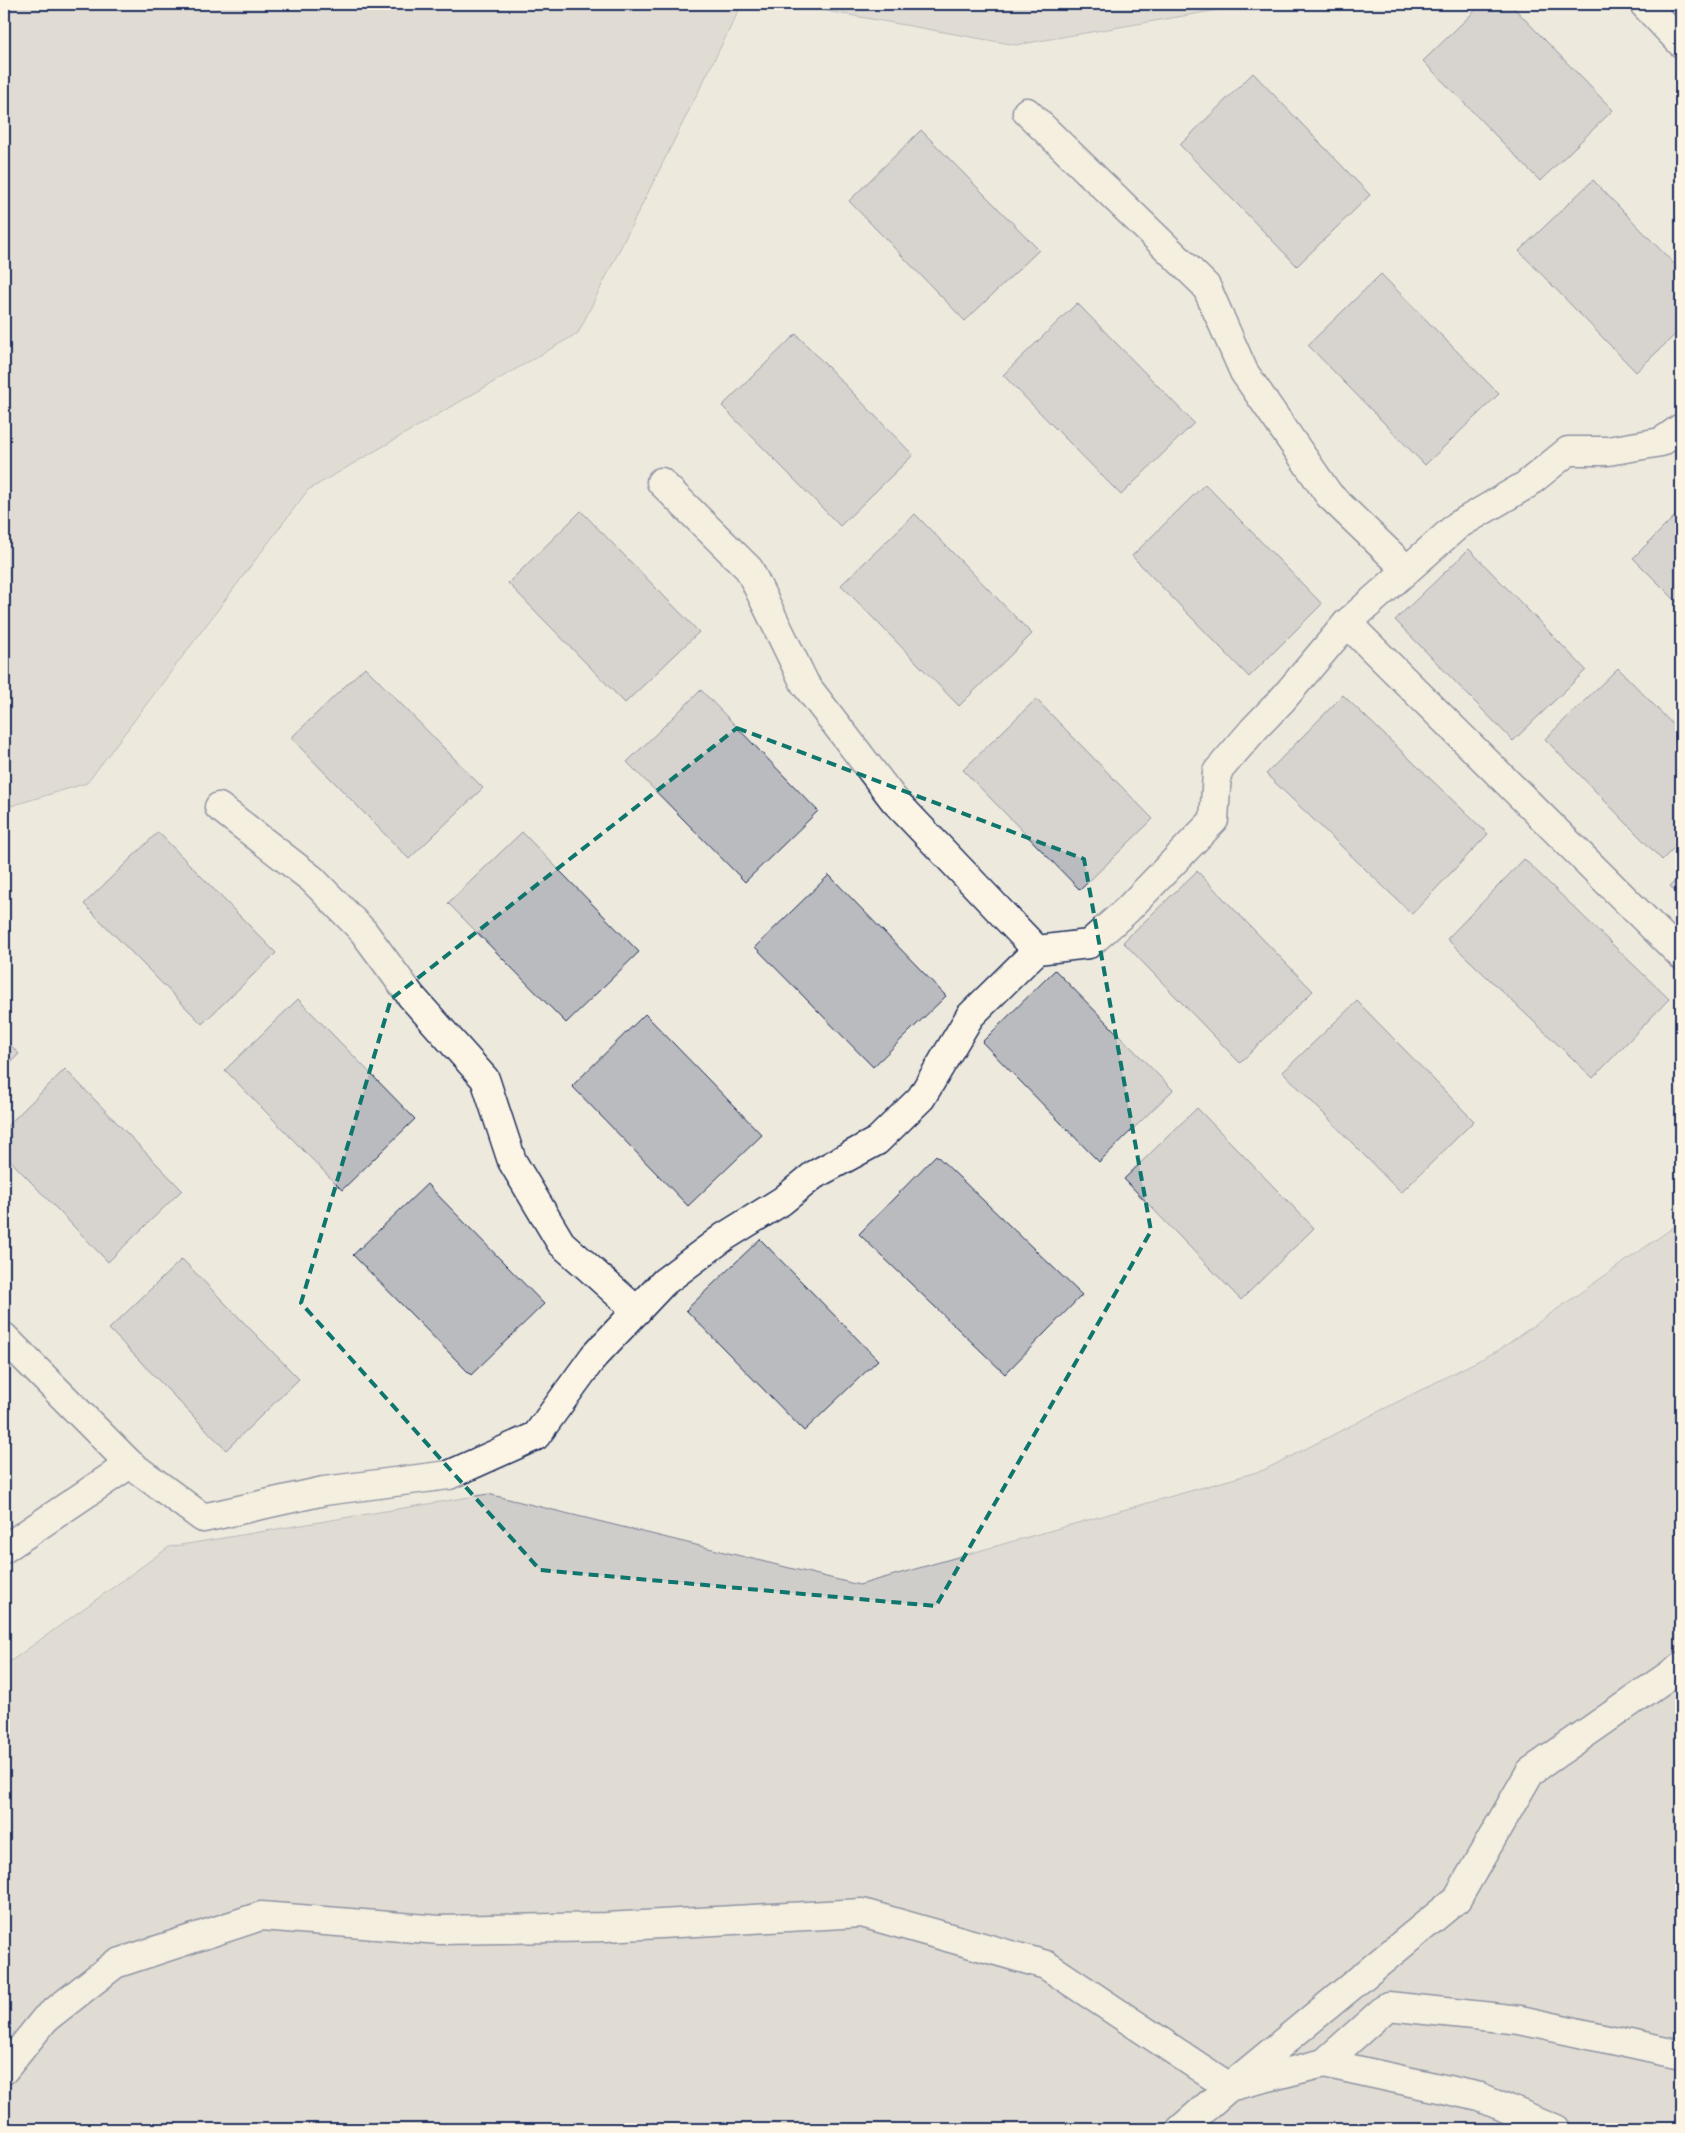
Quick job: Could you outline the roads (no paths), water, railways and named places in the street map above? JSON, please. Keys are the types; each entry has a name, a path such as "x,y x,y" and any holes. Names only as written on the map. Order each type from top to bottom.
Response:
{"street":[{"path":"1644,4 1681,43"},
{"path":"1027,112 1206,286 1244,372 1329,495 1407,570"},
{"path":"4,1337 130,1464 203,1518 324,1492 449,1476 536,1436 594,1356 664,1282 724,1237 782,1201 814,1175 877,1141 921,1098 970,1016 1037,950 1089,944 1127,910 1214,820 1217,772 1347,624 1458,525 1526,485 1568,450 1608,450 1660,442 1681,428"},
{"path":"661,482 749,569 805,684 894,800 1037,950"},
{"path":"1347,624 1681,955"},
{"path":"219,807 312,879 363,931 411,996 485,1079 512,1162 561,1243 637,1311"},
{"path":"4,1549 130,1464"},
{"path":"1180,2129 1457,1899 1530,1772 1681,1667"},
{"path":"4,2070 45,2019 115,1964 261,1916 440,1930 606,1927 862,1913 1046,1965 1229,2087 1324,2063 1480,2097 1556,2129"},
{"path":"1324,2063 1388,2006 1520,2020 1681,2056"}]}
